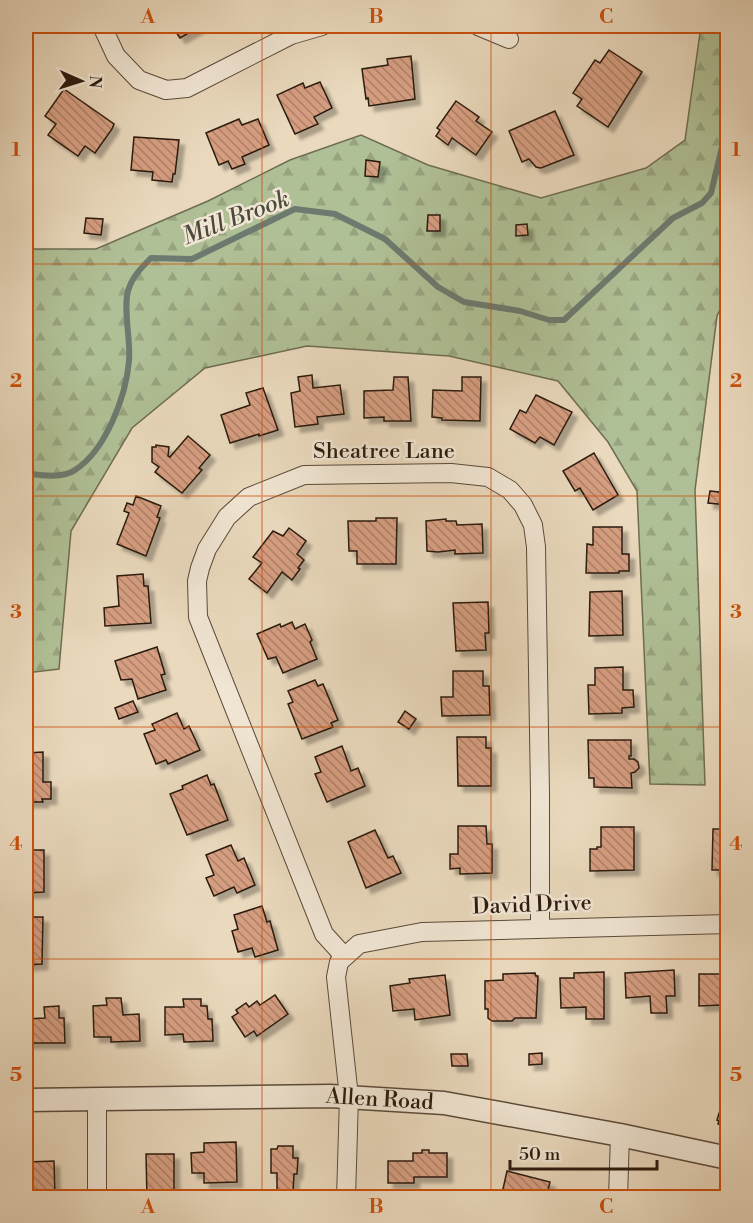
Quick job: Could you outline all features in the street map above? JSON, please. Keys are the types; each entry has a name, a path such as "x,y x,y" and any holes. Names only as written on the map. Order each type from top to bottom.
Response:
{"street":[{"path":"102,26 116,56 139,80 166,90 187,88 291,35 322,26"},
{"path":"478,26 509,39"},
{"name":"Sheatree Lane","path":"344,956 324,934 198,617 197,581 200,568 207,549 227,517 249,497 304,475 451,473 488,477 510,490 524,505 533,525 536,547 540,928"},
{"name":"David Drive","path":"344,956 359,944 422,932 728,924"},
{"path":"344,956 339,962 336,976 349,1097 345,1197"},
{"name":"Allen Road","path":"26,1100 349,1097 444,1102 728,1158"},
{"path":"97,1099 97,1197"},
{"path":"618,1197 620,1135"}],"green space":[{"path":"701,26 727,26 727,294 717,316 695,490 705,785 650,784 637,491 608,442 558,381 449,356 307,346 205,368 132,428 71,531 59,669 26,673 26,249 96,249 208,201 290,160 361,135 428,165 541,198 646,168 685,140"}],"building":[{"path":"172,26 201,26 180,38"},
{"path":"609,50 642,72 608,127 577,106 582,99 573,93 595,60 600,63"},
{"path":"411,56 415,99 369,106 362,69 388,65 387,59"},
{"path":"320,82 332,108 314,117 318,124 295,134 277,95 303,83 305,88"},
{"path":"64,89 114,124 95,153 85,146 78,156 48,135 56,124 45,116"},
{"path":"456,101 479,117 476,121 492,132 476,155 452,138 448,145 436,136 440,130 437,128"},
{"path":"555,111 574,155 541,168 536,167 529,159 522,162 509,131"},
{"path":"239,119 242,125 258,119 269,145 242,157 245,164 232,169 228,161 219,165 206,133"},
{"path":"134,137 179,140 172,182 152,180 153,172 131,170"},
{"path":"366,160 380,162 378,177 365,176"},
{"path":"428,215 440,215 440,231 427,231"},
{"path":"86,218 103,219 101,235 84,233"},
{"path":"527,224 528,235 516,236 516,225"},
{"path":"722,332 728,332 728,348 720,347"},
{"path":"312,375 313,388 340,385 344,414 317,417 318,424 295,427 291,393 300,391 298,377"},
{"path":"394,377 408,377 411,421 384,421 384,417 364,418 364,391 393,390"},
{"path":"462,377 481,377 480,421 442,420 442,418 432,417 433,390 462,391"},
{"path":"263,388 278,430 230,443 221,415 250,405 246,393"},
{"path":"536,395 572,412 554,445 540,437 535,443 510,429 520,410 526,413"},
{"path":"188,436 210,455 199,468 202,470 182,493 155,472 159,467 152,462 152,447 156,445 169,447 168,456 170,457"},
{"path":"594,453 618,495 593,510 580,488 575,491 563,471"},
{"path":"710,491 728,493 728,505 708,503"},
{"path":"136,496 161,506 157,517 160,518 146,556 117,544 129,513 124,511 127,503 133,505"},
{"path":"376,518 397,518 396,564 357,564 357,551 349,551 348,521 376,521"},
{"path":"446,519 446,521 456,521 457,525 482,524 483,553 455,554 455,550 427,551 426,521"},
{"path":"593,527 622,527 622,554 629,554 629,571 586,573 587,544 593,545"},
{"path":"289,528 306,541 297,554 304,560 292,580 282,572 267,593 249,579 262,563 253,557 273,531 283,536"},
{"path":"143,574 144,586 148,586 151,623 105,626 104,608 119,606 117,576"},
{"path":"622,591 623,635 589,636 590,592"},
{"path":"488,602 489,633 485,633 486,650 456,651 453,603"},
{"path":"292,622 295,629 305,624 317,659 283,673 276,657 268,659 257,634 280,624 281,627"},
{"path":"157,647 165,674 161,675 166,690 138,699 132,679 121,680 115,661"},
{"path":"623,667 623,690 633,690 634,707 622,708 622,713 589,714 588,685 595,685 595,668"},
{"path":"453,671 483,671 483,686 489,686 490,715 442,716 441,697 453,697"},
{"path":"315,680 318,686 323,684 338,720 331,723 333,727 302,739 288,704 293,702 288,691"},
{"path":"725,690 728,690 728,715 721,715 720,706 725,705"},
{"path":"133,701 138,712 119,719 115,708"},
{"path":"405,711 416,719 409,729 398,722"},
{"path":"177,713 184,729 189,726 200,750 168,764 166,760 156,764 144,734 155,730 152,724"},
{"path":"457,737 486,737 486,748 491,748 491,786 458,786"},
{"path":"588,740 631,740 629,759 638,762 639,768 631,773 632,788 594,787 594,778 589,778"},
{"path":"342,746 351,771 358,768 365,786 327,802 315,774 321,772 315,757"},
{"path":"43,752 43,782 51,782 51,799 42,799 43,802 26,802 26,753"},
{"path":"207,775 211,785 214,784 228,820 187,835 170,794"},
{"path":"458,826 486,826 487,844 492,844 492,873 460,874 460,868 450,869 450,854 458,854"},
{"path":"601,827 634,827 634,870 590,871 590,849 601,847"},
{"path":"713,829 728,829 728,870 712,870"},
{"path":"375,830 388,858 393,856 401,873 366,888 348,842"},
{"path":"231,845 238,861 244,858 255,885 237,893 234,887 214,896 206,878 214,875 206,855"},
{"path":"26,850 44,850 44,892 26,893"},
{"path":"262,906 267,922 270,921 278,950 255,957 252,948 238,952 232,931 238,929 234,915"},
{"path":"26,917 43,917 42,964 26,965"},
{"path":"674,970 675,996 666,996 667,1013 651,1013 650,996 626,998 625,973"},
{"path":"604,972 604,1019 586,1019 586,1007 561,1008 560,978 574,978 574,973"},
{"path":"535,973 538,976 536,1018 492,1021 488,1018 488,1009 485,1009 485,981 503,980 503,974"},
{"path":"699,974 728,974 728,1026 722,1022 721,1005 699,1006"},
{"path":"445,975 450,1015 415,1020 414,1009 393,1011 390,986 410,983 409,979"},
{"path":"275,995 288,1014 257,1036 254,1031 245,1037 232,1017 238,1013 236,1010 246,1003 249,1007 257,1001 260,1005"},
{"path":"106,998 121,998 123,1015 139,1014 140,1041 111,1042 111,1037 94,1037 93,1006 107,1005"},
{"path":"183,999 201,999 201,1006 207,1006 208,1019 212,1019 213,1041 184,1042 183,1034 165,1035 165,1007 184,1007"},
{"path":"59,1006 59,1018 64,1018 65,1043 26,1043 26,1019 45,1018 44,1007"},
{"path":"542,1053 542,1064 529,1065 529,1054"},
{"path":"451,1054 467,1054 468,1066 452,1066"},
{"path":"725,1094 728,1094 728,1127 718,1124 717,1120"},
{"path":"236,1142 237,1182 204,1183 204,1173 192,1173 191,1153 204,1152 204,1143"},
{"path":"278,1146 293,1146 293,1158 298,1158 293,1192 277,1192 277,1173 271,1173 271,1149 277,1149"},
{"path":"422,1150 429,1150 429,1153 447,1153 447,1177 414,1177 414,1183 388,1183 388,1161 413,1161 413,1153 422,1153"},
{"path":"146,1154 174,1154 174,1198 147,1198"},
{"path":"54,1161 55,1198 28,1198 27,1162"},
{"path":"507,1171 550,1182 546,1198 501,1198"}],"waterway":[{"name":"Mill Brook","path":"26,473 51,476 70,473 86,461 105,436 119,406 127,375 129,361 126,307 128,291 134,277 151,258 192,259 295,209 335,214 385,239 438,287 464,302 520,311 549,320 564,320 673,218 702,203 711,193 723,143 728,38"}]}
